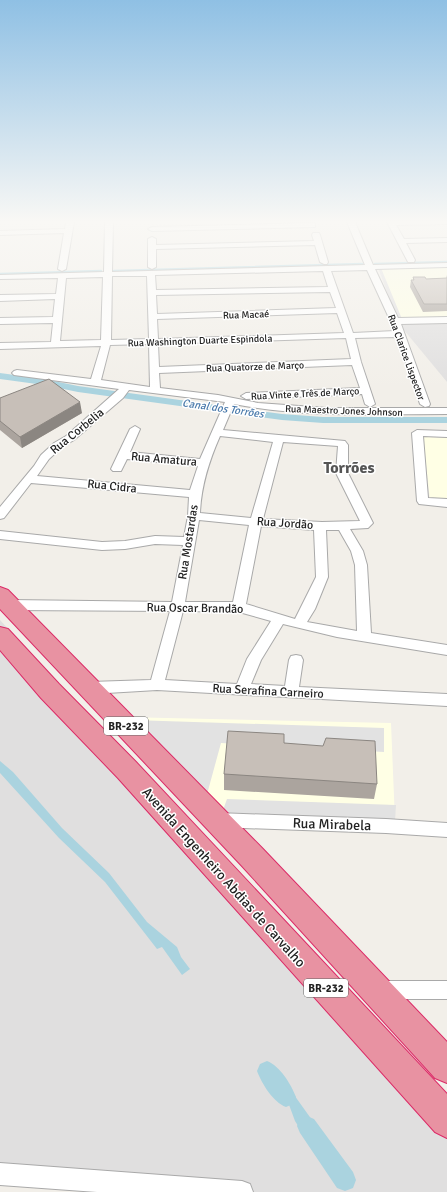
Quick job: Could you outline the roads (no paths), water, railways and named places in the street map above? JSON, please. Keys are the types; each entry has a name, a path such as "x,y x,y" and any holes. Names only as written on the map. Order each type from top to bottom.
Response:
{"highway":[{"name":"BR-232","path":"5,600 216,820 447,1066"},
{"name":"Avenida Engenheiro Abdias de Carvalho","path":"0,635 50,691 127,770 447,1120"}],"street":[{"path":"55,344 61,278"},
{"path":"95,383 106,343 108,278"},
{"path":"152,278 155,390"},
{"path":"329,278 350,336 356,362 370,404"},
{"name":"Rua Clarice Lispector","path":"375,278 396,321 425,404"},
{"path":"152,293 333,289"},
{"path":"0,298 59,296"},
{"name":"Rua Macaé","path":"152,317 340,310"},
{"path":"0,321 57,320"},
{"path":"396,321 445,320 447,331"},
{"name":"Rua Washington Duarte Espindola","path":"0,346 401,334"},
{"name":"Rua Quatorze de Março","path":"155,370 356,362"},
{"name":"Rua Maestro Jones Johnson","path":"17,373 218,398 246,396 340,404 447,404"},
{"name":"Rua Corbelia","path":"0,514 45,457 120,396 126,387"},
{"name":"Rua Vinte e Três de Março","path":"246,396 365,391"},
{"name":"Rua Maestro Jones Johnson","path":"218,398 227,406 258,406 327,411 447,412"},
{"name":"Rua Mostardas","path":"157,685 178,607 194,516 195,494 204,463 227,406"},
{"path":"117,469 135,429"},
{"path":"216,432 279,440 256,521 239,607"},
{"path":"447,434 417,433 423,501 447,503"},
{"name":"Rua Jordão","path":"194,516 320,526 342,526 367,523 342,473 341,444 279,440"},
{"name":"Rua Amatura","path":"124,455 204,463"},
{"name":"Rua Cidra","path":"29,478 195,494"},
{"path":"299,624 308,609 322,577 320,526"},
{"path":"342,526 357,551 361,565 364,637"},
{"path":"0,535 102,546 125,545 155,540 189,541"},
{"name":"Rua Oscar Brandão","path":"5,600 178,607 239,607 251,609 299,624 364,637 447,650"},
{"path":"242,690 254,659 280,618"},
{"path":"291,692 296,660"},
{"name":"Rua Serafina Carneiro","path":"90,688 157,685 447,700"},
{"name":"Rua Mirabela","path":"216,820 386,826 447,830"},
{"path":"376,990 447,990"},
{"path":"0,1174 242,1192"}],"water":[{"path":"0,761 13,772 62,828 109,873 147,922 177,947 181,957 190,969 182,975 162,947 157,949 105,882 59,838 0,773"},
{"path":"282,1078 322,1134 310,1145 295,1121 288,1102 273,1086"}],"waterway":[{"name":"Canal dos Torrões","path":"0,376 44,382 78,389 282,417 323,420 447,420"},
{"path":"267,1071 286,1097"},
{"path":"307,1126 345,1180"}],"district":[{"name":"Torrões","path":"349,467"}]}
